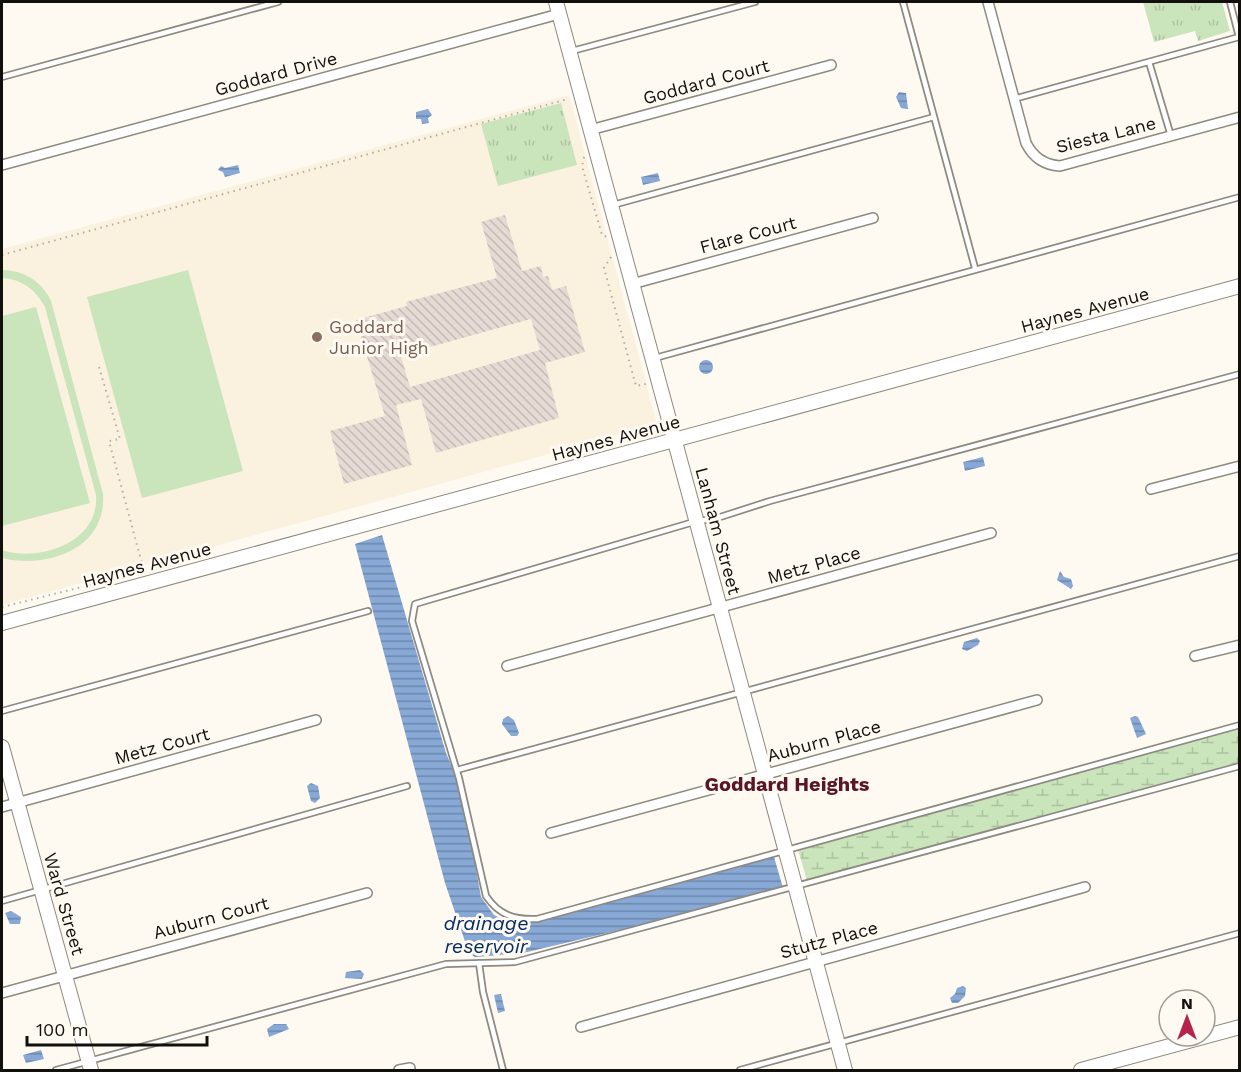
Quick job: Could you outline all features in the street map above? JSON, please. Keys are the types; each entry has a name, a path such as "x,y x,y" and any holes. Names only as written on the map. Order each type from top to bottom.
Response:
{"street":[{"name":"Siesta Lane","path":"988,2 1029,147 1038,159 1060,166 1239,117"},
{"name":"Lanham Street","path":"558,8 845,1071"},
{"name":"Goddard Drive","path":"2,165 558,8"},
{"name":"Goddard Court","path":"590,130 831,65"},
{"name":"Flare Court","path":"632,284 873,218"},
{"name":"Haynes Avenue","path":"2,623 1239,286"},
{"path":"1151,489 1239,466"},
{"name":"Metz Place","path":"507,666 991,533"},
{"path":"1195,656 1239,645"},
{"name":"Auburn Place","path":"551,833 1037,700"},
{"name":"Metz Court","path":"2,807 316,720"},
{"name":"Ward Street","path":"2,747 90,1066"},
{"name":"Stutz Place","path":"581,1027 1085,887"},
{"name":"Auburn Court","path":"2,993 367,893"},
{"path":"1081,1071 1239,1027"},
{"path":"399,1071 410,1068"}],"lane":[{"path":"2,77 278,2"},
{"path":"569,52 755,2"},
{"path":"903,2 975,268"},
{"path":"1014,99 1239,37 1230,2"},
{"path":"1149,62 1170,136"},
{"path":"611,206 934,117"},
{"path":"652,358 1239,197"},
{"path":"1239,374 770,501 714,519 697,521 415,604 412,621 457,770 486,896 495,909 509,917 537,919 1239,725"},
{"path":"457,770 1239,556"},
{"path":"2,711 368,611"},
{"path":"56,1071 90,1066 446,964 515,962 796,888 1239,766"},
{"path":"2,901 408,786"},
{"path":"740,1071 1239,933"},
{"path":"479,963 483,992 503,1071"}],"path":[{"path":"2,255 568,99 571,109"},
{"path":"582,148 584,157 582,166 602,235 608,238"},
{"path":"611,253 611,259 604,268 636,386 645,384 648,391"},
{"path":"99,367 120,439 109,441 144,571"},
{"path":"2,607 100,582"}],"shaded area":[{"name":"Goddard Junior High","path":"569,95 657,424 2,605 2,249"}],"green space":[{"path":"1143,2 1222,2 1230,31 1198,41 1195,31 1154,42"},
{"path":"561,103 577,165 498,186 481,124"},
{"path":"2,270 17,272 31,278 37,282 51,301 103,494 102,513 95,529 85,541 71,551 37,560 19,561 2,558 2,550 33,554 64,545 78,536 88,525 95,511 96,495 45,307 28,286 2,278"},
{"path":"188,270 243,471 142,498 87,297"},
{"path":"36,307 90,503 2,526 2,316"},
{"path":"1239,725 1239,766 808,884 797,846"}],"water":[{"path":"899,92 906,93 908,109 901,108 896,97"},
{"path":"428,109 432,115 428,118 429,123 422,124 421,119 416,119 416,112"},
{"path":"238,165 240,173 225,177 223,172 218,170 221,166 225,168"},
{"path":"658,173 660,181 643,185 641,177"},
{"path":"706,360 711,362 713,367 711,372 706,374 701,372 699,367 701,362"},
{"path":"983,457 985,466 965,471 963,462"},
{"name":"drainage reservoir","path":"382,535 446,753 462,790 481,897 494,915 509,922 534,923 774,857 784,891 523,953 475,957 469,953 445,883 355,544"},
{"path":"1060,571 1064,577 1071,579 1073,586 1071,589 1057,580"},
{"path":"977,638 980,641 978,645 967,651 962,649 964,642"},
{"path":"508,716 514,720 519,733 517,736 511,736 502,724 503,719"},
{"path":"1138,717 1146,734 1137,738 1130,718"},
{"path":"311,783 318,786 320,798 315,803 311,801 307,786"},
{"path":"11,911 21,917 20,924 10,924 5,913"},
{"path":"360,970 364,974 362,979 345,978 346,972"},
{"path":"963,986 966,988 965,996 958,1003 952,1003 950,998 955,994 957,988"},
{"path":"501,994 505,1011 498,1013 494,995"},
{"path":"274,1024 286,1024 289,1029 269,1037 267,1029"},
{"path":"41,1050 44,1059 26,1063 23,1055"}],"building":[{"path":"505,215 522,271 541,266 543,277 548,276 552,290 566,286 585,352 545,363 559,418 436,453 421,399 396,405 412,465 344,484 330,431 385,416 356,320 407,306 406,302 497,278 481,222","holes":["531,319 540,350 410,387 400,353 418,346 419,350"]}],"place":[{"name":"Goddard Junior High","path":"317,337"}],"district":[{"name":"Goddard Heights","path":"787,784"}]}
